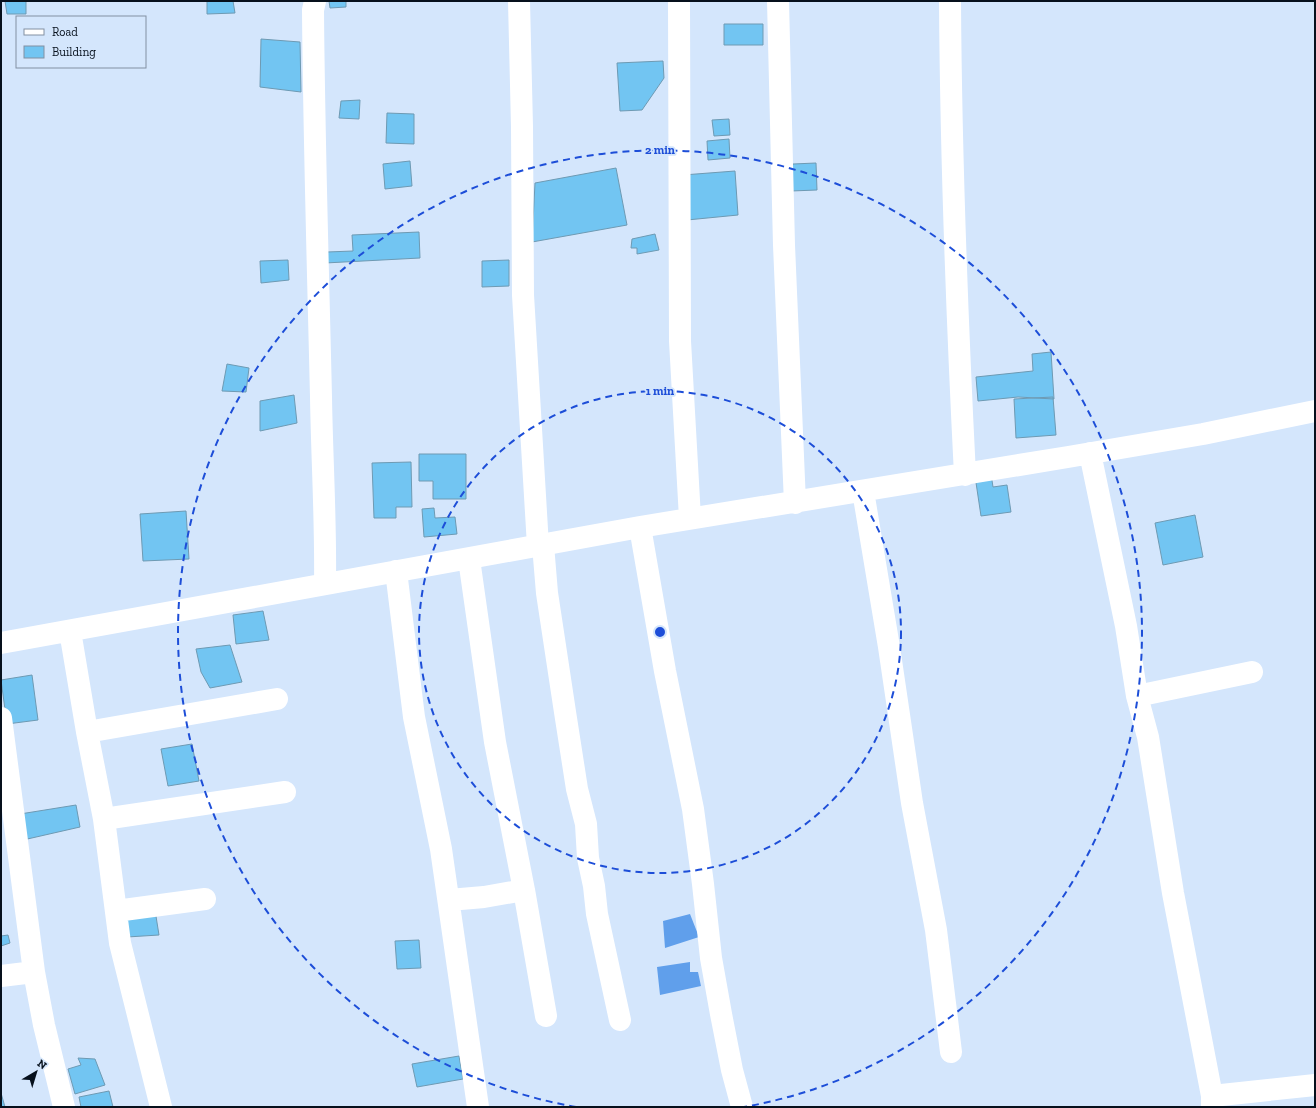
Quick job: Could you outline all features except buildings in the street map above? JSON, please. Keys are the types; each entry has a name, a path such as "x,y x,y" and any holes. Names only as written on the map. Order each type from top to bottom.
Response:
{"street":[{"path":"315,1 313,10 314,132 326,533 325,584"},
{"path":"519,1 522,127 523,295 541,546 577,789 586,824 588,858 594,886 597,914 620,1020"},
{"path":"679,1 681,212 680,341 690,518"},
{"path":"778,1 784,237 795,502"},
{"path":"950,1 950,104 954,249 965,475"},
{"path":"1,643 690,518 965,475 1210,432 1315,411"},
{"path":"1090,453 1123,611 1137,696 1148,737 1173,893 1212,1102 1315,1085"},
{"path":"863,491 889,647 912,803 936,930 951,1052"},
{"path":"640,527 665,671 693,809 711,958 718,1000 732,1070 742,1107"},
{"path":"469,559 495,742 524,890 546,1016"},
{"path":"396,571 414,717 441,849 478,1107"},
{"path":"70,631 87,732 104,819 120,943 161,1107"},
{"path":"1137,696 1252,672"},
{"path":"87,732 277,699"},
{"path":"1,718 34,972 44,1025 64,1107"},
{"path":"104,819 285,792"},
{"path":"449,900 484,897 524,890"},
{"path":"116,912 205,899"},
{"path":"1,976 34,972"}],"water":[{"path":"690,914 699,937 665,948 663,921"},
{"path":"690,962 690,972 698,972 701,986 660,995 657,967"}]}
